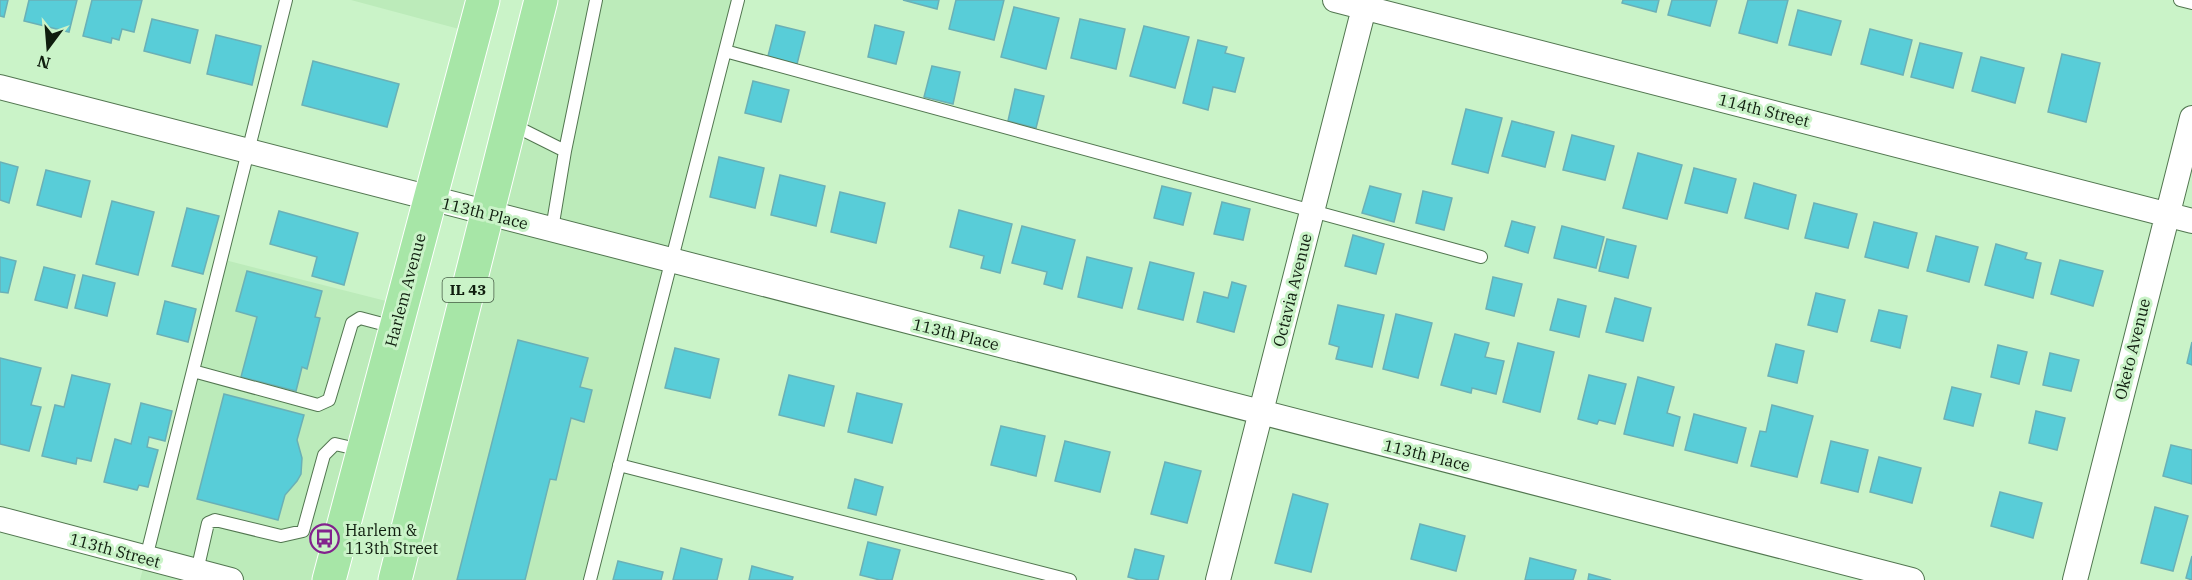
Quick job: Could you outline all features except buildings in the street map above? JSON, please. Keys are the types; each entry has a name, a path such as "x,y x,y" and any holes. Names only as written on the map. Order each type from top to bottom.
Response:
{"main road":[{"name":"Harlem Avenue","path":"329,580 483,0"},
{"name":"IL 43","path":"396,580 541,0"}],"street":[{"name":"114th Street","path":"1335,0 1365,4 2192,221"},
{"name":"Octavia Avenue","path":"1218,580 1365,4"},
{"name":"113th Place","path":"0,87 1912,580"},
{"name":"Oketo Avenue","path":"2075,580 2192,118"},
{"name":"113th Street","path":"0,519 146,558 182,572 231,580"}],"lane":[{"path":"146,558 286,0"},
{"path":"552,229 565,151 596,0"},
{"path":"590,580 738,0"},
{"path":"2180,0 2192,3"},
{"path":"725,51 1480,257"},
{"path":"510,123 565,151"},
{"path":"193,371 318,405 329,400 352,323 360,318 395,327"},
{"path":"182,572 208,523 214,520 280,536 303,531 324,454 335,444 362,451"},
{"path":"619,465 1070,580"}],"shaded area":[{"path":"351,0 466,0 459,29"},
{"path":"554,0 738,0 590,580 407,580"},
{"path":"221,259 394,303 320,580 140,580"}],"place":[{"name":"Harlem & 113th Street","path":"324,539"}]}
